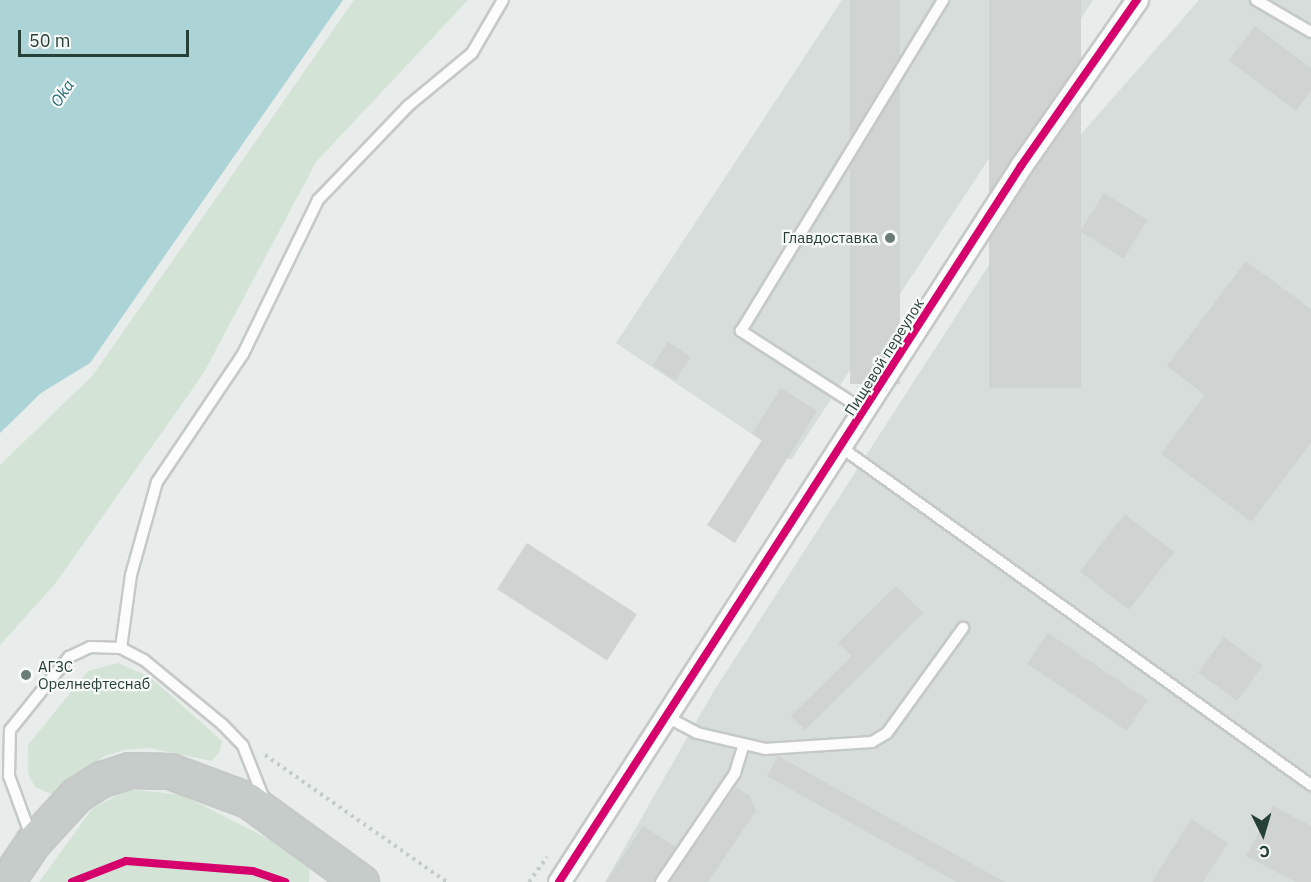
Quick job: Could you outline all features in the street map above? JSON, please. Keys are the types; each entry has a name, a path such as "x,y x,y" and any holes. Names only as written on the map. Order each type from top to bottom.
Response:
{"highway":[{"path":"6,882 33,842 76,795 102,778 130,770 170,771 216,786 269,814 361,882"}],"street":[{"name":"Пищевой переулок","path":"559,882 669,718 1021,166 1137,0"}],"lane":[{"path":"121,648 131,575 157,482 243,354 318,200 408,106 472,53 503,0"},
{"path":"865,411 741,331 944,0"},
{"path":"1256,0 1311,32"},
{"path":"842,448 1311,784"},
{"path":"669,718 743,746 799,750 872,742 888,733 963,628"},
{"path":"33,842 9,776 10,730 69,657 90,647 121,648 144,660 243,746 269,814"},
{"path":"661,882 735,773 743,746"}],"path":[{"path":"243,746 257,750 447,882"},
{"path":"72,882 126,861 253,871 285,882"}],"shaded area":[{"path":"842,0 1093,0 791,460 616,343"},
{"path":"1199,0 1311,0 1311,882 605,882 712,694 1053,166"}],"green space":[{"path":"354,0 468,0 316,162 203,374 55,584 0,645 0,465 93,375"},
{"path":"118,663 150,677 222,741 220,751 212,761 149,748 124,750 105,756 51,794 35,787 28,773 28,745 88,671"},
{"path":"129,789 182,795 310,860 309,882 39,882 92,809"}],"water":[{"name":"Oka","path":"0,0 343,0 90,363 41,393 0,433"}],"building":[{"path":"850,0 900,0 900,384 850,384"},
{"path":"989,0 1081,0 1081,388 989,388"},
{"path":"1255,26 1311,68 1311,91 1296,111 1229,60"},
{"path":"1104,193 1147,220 1123,258 1080,231"},
{"path":"1246,261 1311,309 1311,443 1251,522 1161,454 1205,395 1167,366"},
{"path":"668,342 691,357 675,380 653,365"},
{"path":"781,388 817,411 735,543 707,525 762,440 752,434"},
{"path":"1125,514 1174,552 1129,610 1080,572"},
{"path":"527,543 637,614 607,660 497,589"},
{"path":"896,586 923,613 805,730 791,716 852,656 838,643"},
{"path":"1048,633 1147,700 1127,731 1027,664"},
{"path":"1224,637 1263,665 1237,701 1198,673"},
{"path":"778,756 1005,882 957,882 767,776"},
{"path":"736,787 750,796 756,811 708,882 670,882"},
{"path":"1273,806 1311,826 1311,882 1296,882 1246,856"},
{"path":"1191,819 1228,843 1203,882 1152,882"},
{"path":"643,826 676,847 654,882 606,882"}],"cycle path":[{"path":"559,882 1021,166 1137,0"},
{"path":"72,882 126,861 253,871 285,882"}],"place":[{"name":"Главдоставка","path":"890,238"},
{"name":"АГЗС Орелнефтеснаб","path":"26,675"}]}
